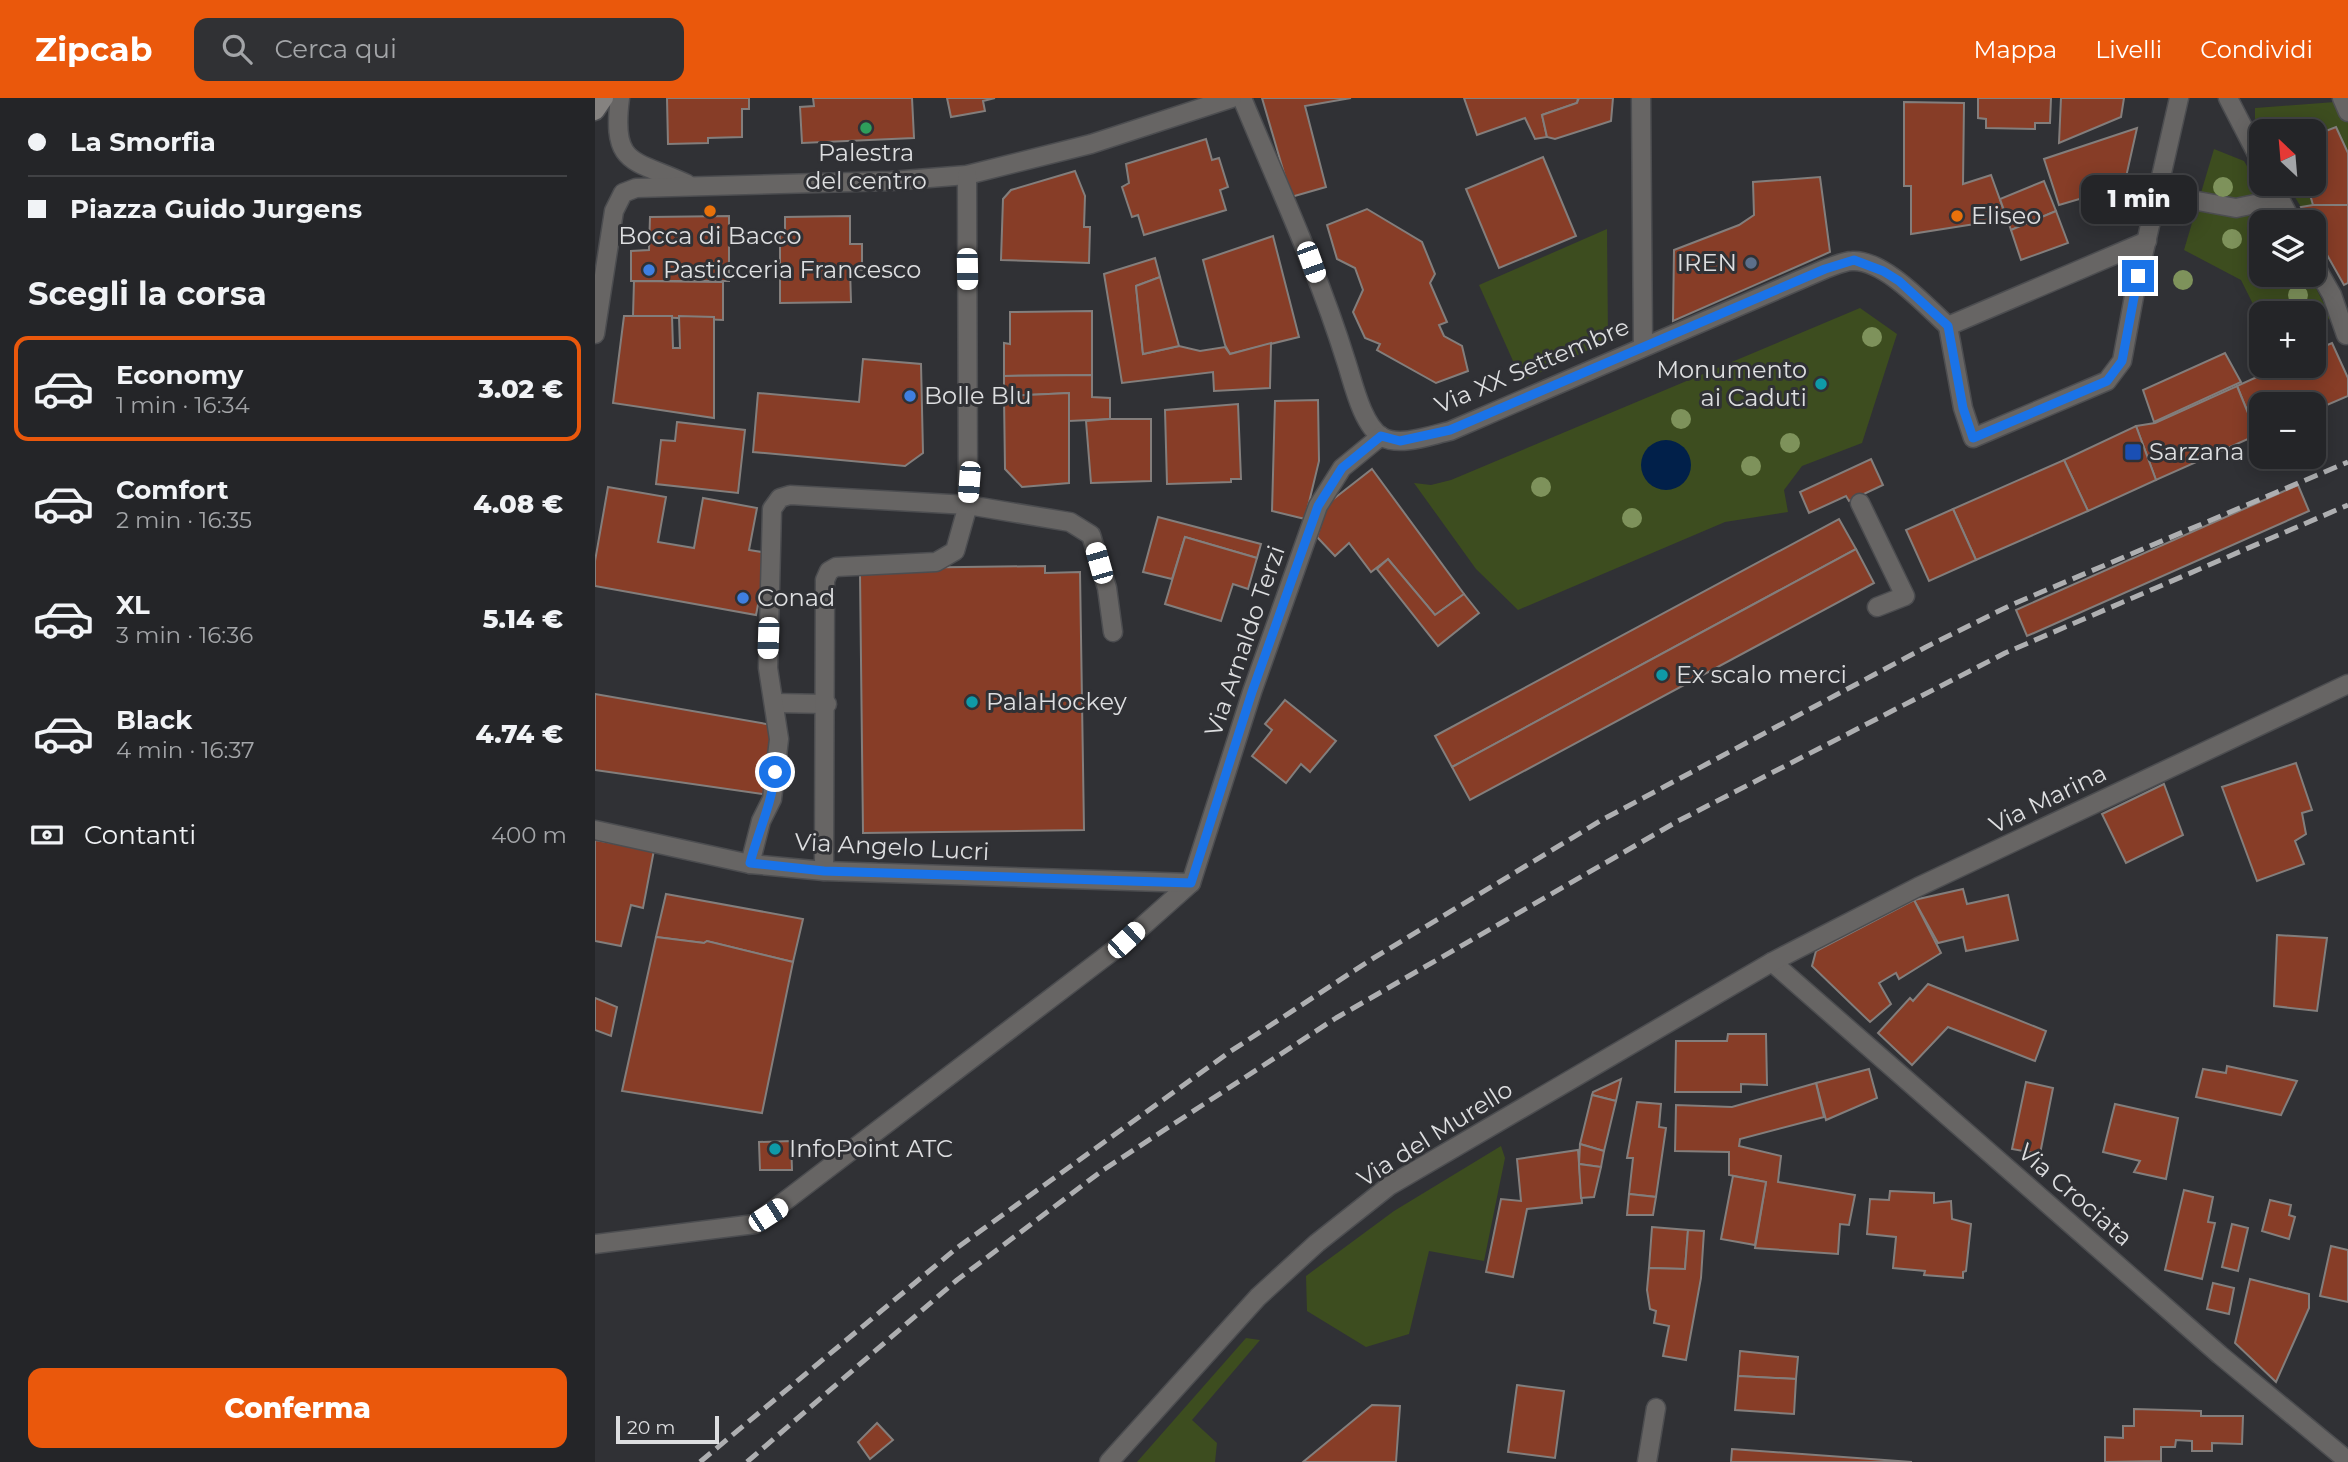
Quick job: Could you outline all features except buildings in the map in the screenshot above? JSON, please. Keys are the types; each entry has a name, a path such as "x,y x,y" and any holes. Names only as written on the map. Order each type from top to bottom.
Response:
{"main road":[{"path":"595,111 604,98"}],"street":[{"path":"620,98 616,128 621,148 631,161 693,187"},
{"path":"595,334 614,211 623,193 636,188 891,181 967,175 1091,144 1232,98"},
{"path":"1242,98 1335,324 1361,410 1381,436"},
{"path":"1641,98 1643,346"},
{"path":"2148,235 1948,326 1963,408 1973,438 2107,381 2122,361 2179,98"},
{"path":"2228,98 2249,139"},
{"path":"2342,98 2348,112"},
{"path":"824,871 827,704 825,580 829,570 836,567 936,562 955,551 968,505 967,175"},
{"path":"2181,198 2236,208 2264,196"},
{"name":"Via XX Settembre","path":"1381,436 1400,441 1450,430 1825,269 1854,260 1883,271 1899,281 1948,326"},
{"path":"595,282 600,306"},
{"path":"2326,285 2346,335"},
{"name":"Via Arnaldo Terzi","path":"1191,883 1252,692 1318,506 1342,468 1381,436"},
{"path":"750,863 761,821 772,799 779,738 768,668 772,509 780,498 790,495 968,505 1070,522 1091,534 1107,588 1113,632"},
{"path":"1860,503 1905,596 1877,607"},
{"name":"Via Marina","path":"1772,962 1918,887 2348,684"},
{"path":"774,703 827,704"},
{"name":"Via Angelo Lucri","path":"595,830 750,863 824,871 1191,883"},
{"path":"595,1244 755,1224 1126,940 1191,883"},
{"name":"Via Crociata","path":"1772,962 2220,1355 2348,1461"},
{"name":"Via del Murello","path":"1109,1462 1258,1297 1317,1243 1389,1186 1772,962"},
{"path":"1647,1462 1656,1408"}],"green space":[{"path":"2348,101 2348,153 2336,127 2326,131 2326,119 2255,119 2255,108"},
{"path":"2214,149 2244,161 2249,170 2249,196 2264,196 2272,210 2249,210 2249,287 2315,287 2323,301 2252,301 2241,280 2184,250"},
{"path":"2294,196 2310,196 2313,205 2301,207"},
{"path":"1607,229 1608,341 1522,381 1479,285"},
{"path":"2326,307 2331,317 2326,321"},
{"path":"1860,308 1897,334 1862,443 1802,466 1784,490 1788,512 1725,522 1518,610 1476,569 1414,483 1431,485 1451,480"},
{"path":"1501,1146 1505,1158 1484,1261 1429,1251 1409,1334 1366,1347 1307,1311 1306,1276 1394,1211"},
{"path":"1246,1338 1260,1340 1192,1420 1217,1443 1215,1462 1137,1462"}],"water":[{"path":"1666,440 1683,448 1691,465 1683,482 1666,490 1649,482 1641,465 1649,448"}],"railway":[{"path":"700,1462 958,1247 1231,1051 1372,959 1600,821 1926,647 2011,605 2348,462"},
{"path":"747,1462 957,1280 1103,1170 1336,1018 1678,821 2005,653 2348,505"}],"place":[{"name":"Palestra del centro","path":"866,128"},
{"name":"Bocca di Bacco","path":"710,211"},
{"name":"Eliseo","path":"1957,216"},
{"name":"IREN","path":"1751,263"},
{"name":"Pasticceria Francesco","path":"649,270"},
{"name":"Monumento ai Caduti","path":"1821,384"},
{"name":"Bolle Blu","path":"910,396"},
{"name":"Sarzana","path":"2133,452"},
{"name":"Conad","path":"743,598"},
{"name":"Ex scalo merci","path":"1662,675"},
{"name":"PalaHockey","path":"972,702"},
{"name":"InfoPoint ATC","path":"775,1149"}],"route":[{"path":"775,772 772,799 761,821 750,863 824,871 1191,883 1252,692 1318,506 1342,468 1381,436 1400,441 1450,430 1825,269 1854,260 1883,271 1899,281 1948,326 1963,408 1973,438 2107,381 2122,361 2138,276"}]}
